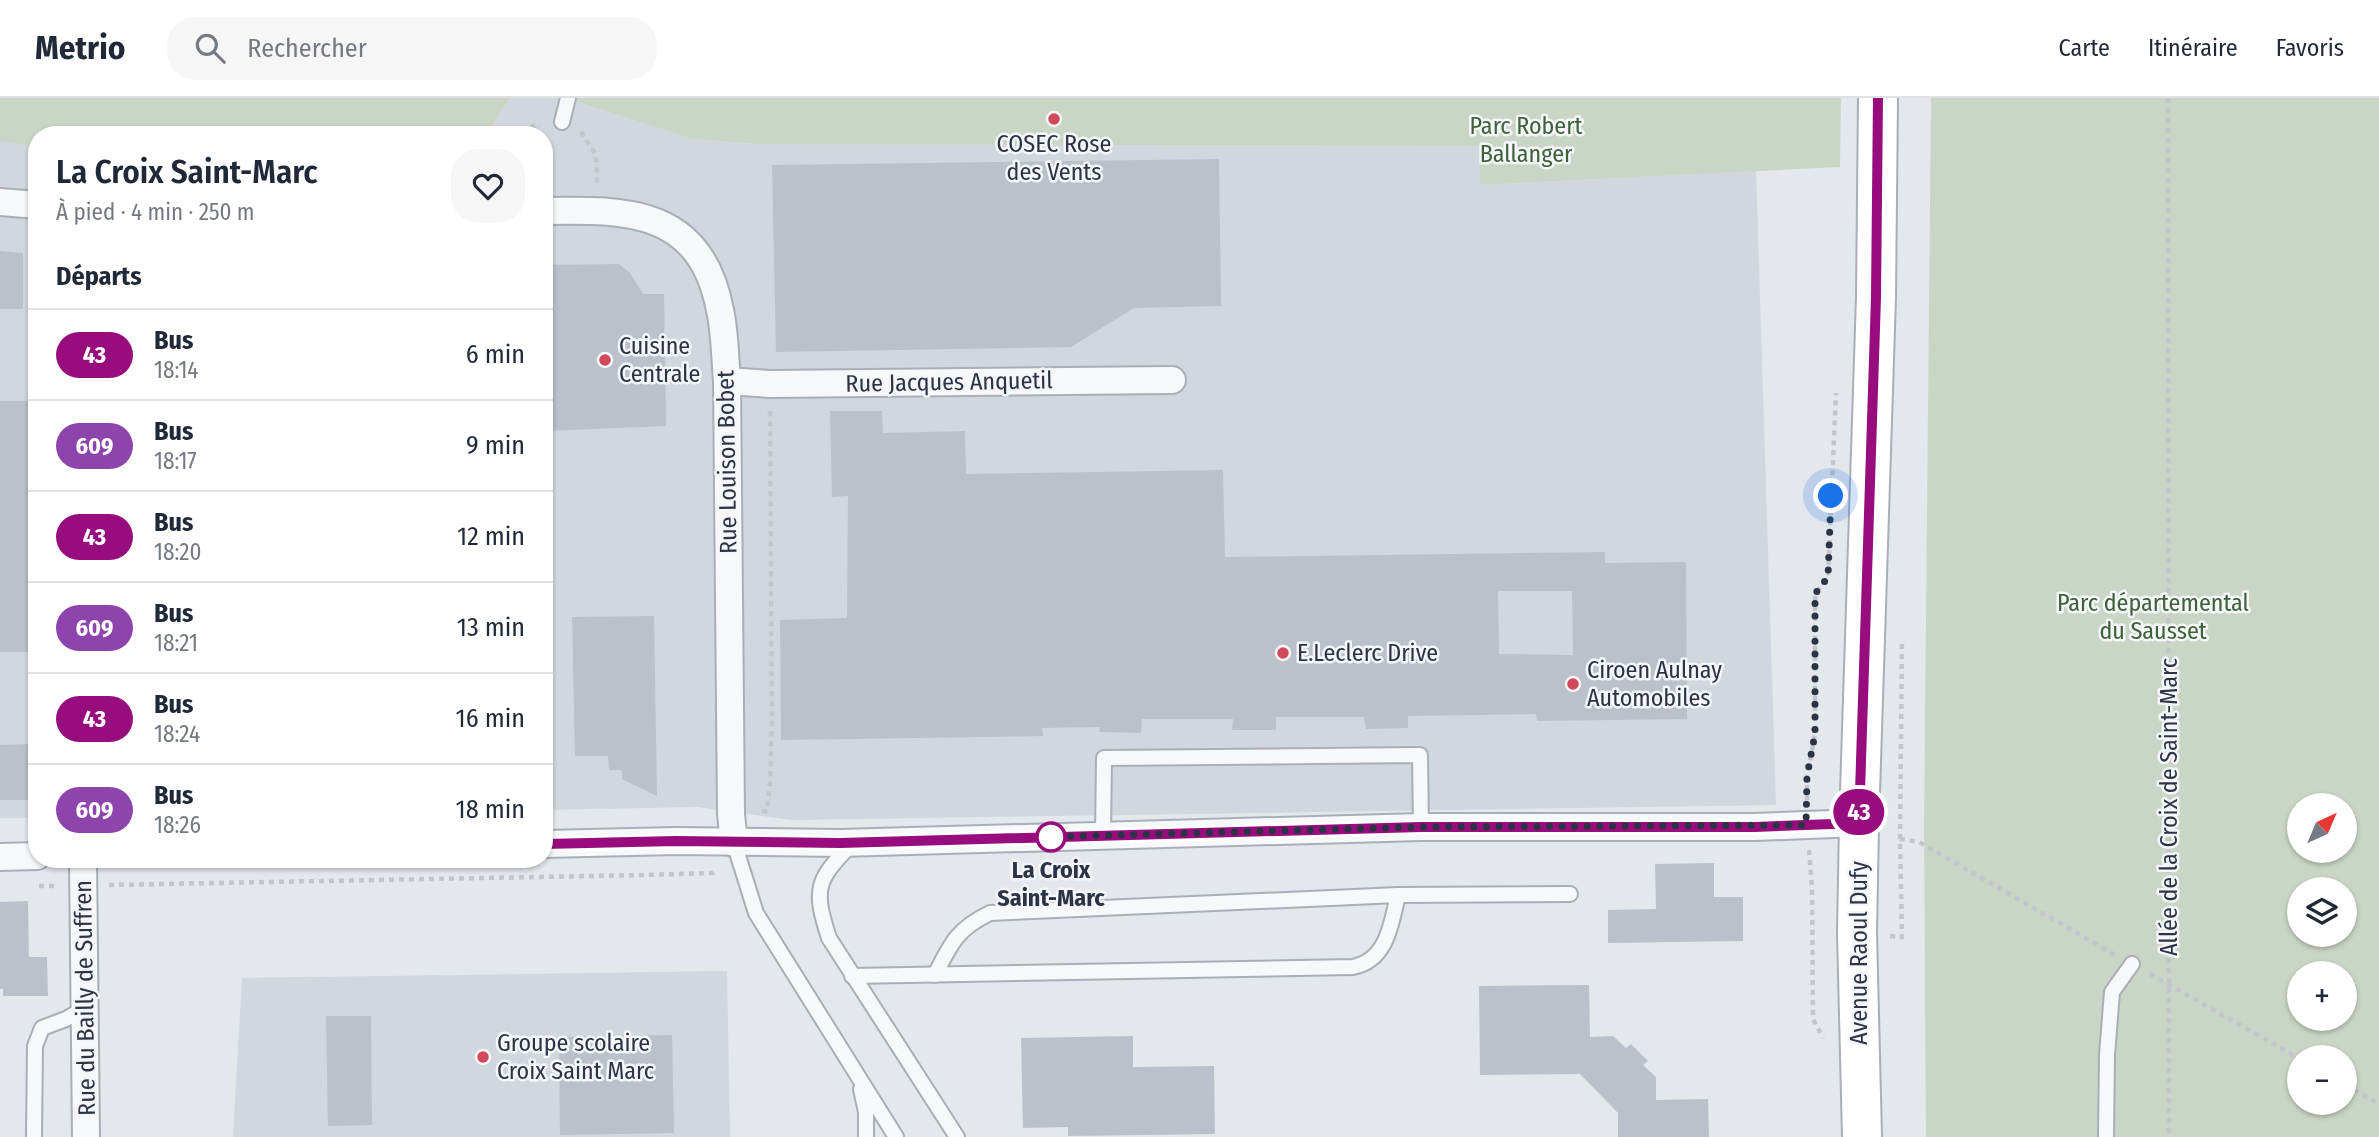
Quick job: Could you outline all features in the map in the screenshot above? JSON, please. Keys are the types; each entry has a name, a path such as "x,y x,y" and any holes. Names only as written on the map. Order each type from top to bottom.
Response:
{"main road":[{"name":"Avenue Raoul Dufy","path":"1862,1137 1857,933 1876,310 1878,98"}],"street":[{"path":"0,202 28,204"},
{"name":"Rue Louison Bobet","path":"553,211 617,211 640,216 682,236 698,253 712,282 721,313 727,381 734,843"},
{"name":"Rue Jacques Anquetil","path":"727,381 770,384 1172,380"},
{"path":"553,844 676,841 853,843 1421,827 1859,823"},
{"path":"0,857 28,856"},
{"name":"Rue du Bailly de Suffren","path":"84,868 86,1137"}],"lane":[{"path":"562,122 568,98"},
{"path":"1103,836 1104,758 1420,755 1421,827"},
{"path":"734,843 756,914 897,1137"},
{"path":"853,843 828,867 819,892 821,913 829,938 957,1137"},
{"path":"935,975 948,948 967,924 990,913 1398,895 1570,894"},
{"path":"852,976 1353,967 1368,964 1381,948 1390,929 1398,895"},
{"path":"2106,1137 2107,1055 2112,992 2132,964"},
{"path":"34,1137 35,1046 42,1028 85,1008"},
{"path":"859,1077 866,1112 866,1137"}],"path":[{"name":"Allée de la Croix de Saint-Marc","path":"2168,98 2169,1137"},
{"path":"533,126 545,122 562,122 579,129 589,140 596,155 597,210"},
{"path":"732,814 767,811 770,783 770,384"},
{"path":"1824,1048 1823,1036 1813,1019 1812,886 1806,825 1807,776 1815,734 1815,594 1828,577 1836,388"},
{"path":"1857,933 1902,937 1900,839 1919,842 2287,1052"},
{"path":"36,886 713,873 734,843"},
{"path":"2357,1092 2379,1104"}],"shaded area":[{"path":"510,98 565,98 692,139 756,144 1480,146 1480,185 1756,171 1776,805 792,820 697,807 553,810 553,126 492,126"},
{"path":"0,140 28,144 28,818 0,818"},
{"name":"Groupe scolaire Croix Saint Marc","path":"727,971 730,1137 233,1137 242,978"}],"green space":[{"path":"0,98 510,98 492,126 28,126 28,146 0,141"},
{"name":"Parc Robert Ballanger","path":"565,98 1841,98 1840,167 1480,185 1480,146 756,144 692,139"},
{"name":"Parc départemental du Sausset","path":"1931,98 2379,98 2379,1137 1926,1137 1924,828"}],"building":[{"path":"1219,159 1221,306 1134,308 1071,347 776,352 772,165"},
{"path":"0,251 23,253 23,309 0,309"},
{"name":"Cuisine Centrale","path":"619,264 630,273 643,294 664,294 666,426 553,431 553,265"},
{"path":"0,401 28,401 28,652 0,652"},
{"path":"830,411 882,411 883,433 965,431 966,474 1223,470 1225,557 1605,552 1605,563 1686,562 1687,719 1537,721 1536,714 1408,716 1408,728 1366,729 1364,717 1276,717 1276,730 1232,730 1233,719 1142,719 1141,733 1099,732 1100,727 1042,728 1043,736 781,740 780,620 847,618 848,496 832,497","holes":["1498,591 1572,591 1573,655 1499,654"]},
{"path":"654,616 657,796 622,779 622,770 609,770 608,756 575,756 572,617"},
{"path":"28,744 28,800 0,800 0,745"},
{"path":"1714,863 1714,897 1743,897 1743,941 1608,943 1608,910 1656,909 1655,864"},
{"path":"28,901 29,957 47,957 48,996 3,996 3,989 0,989 0,902"},
{"path":"1589,985 1590,1037 1613,1036 1626,1048 1631,1044 1648,1061 1643,1065 1656,1077 1656,1100 1708,1099 1709,1137 1618,1137 1618,1113 1580,1074 1480,1075 1479,986"},
{"path":"326,1016 371,1016 372,1125 328,1126"},
{"path":"672,1035 674,1133 560,1135 559,1037"},
{"path":"1133,1036 1133,1067 1214,1066 1215,1134 1068,1136 1068,1127 1023,1128 1021,1038"}],"bus line":[{"name":"43","path":"553,844 676,841 840,843 1421,827 1755,827 1859,823 1876,297 1878,98"}],"place":[{"name":"COSEC Rose des Vents","path":"1054,119"},
{"name":"Cuisine Centrale","path":"605,360"},
{"name":"E.Leclerc Drive","path":"1283,653"},
{"name":"Ciroen Aulnay Automobiles","path":"1573,684"},
{"name":"La Croix Saint-Marc","path":"1051,837"},
{"name":"Groupe scolaire Croix Saint Marc","path":"483,1057"}],"route":[{"path":"1051,837 1042,837 1421,827 1806,825 1807,776 1815,734 1815,594 1828,577 1831,496"}]}
